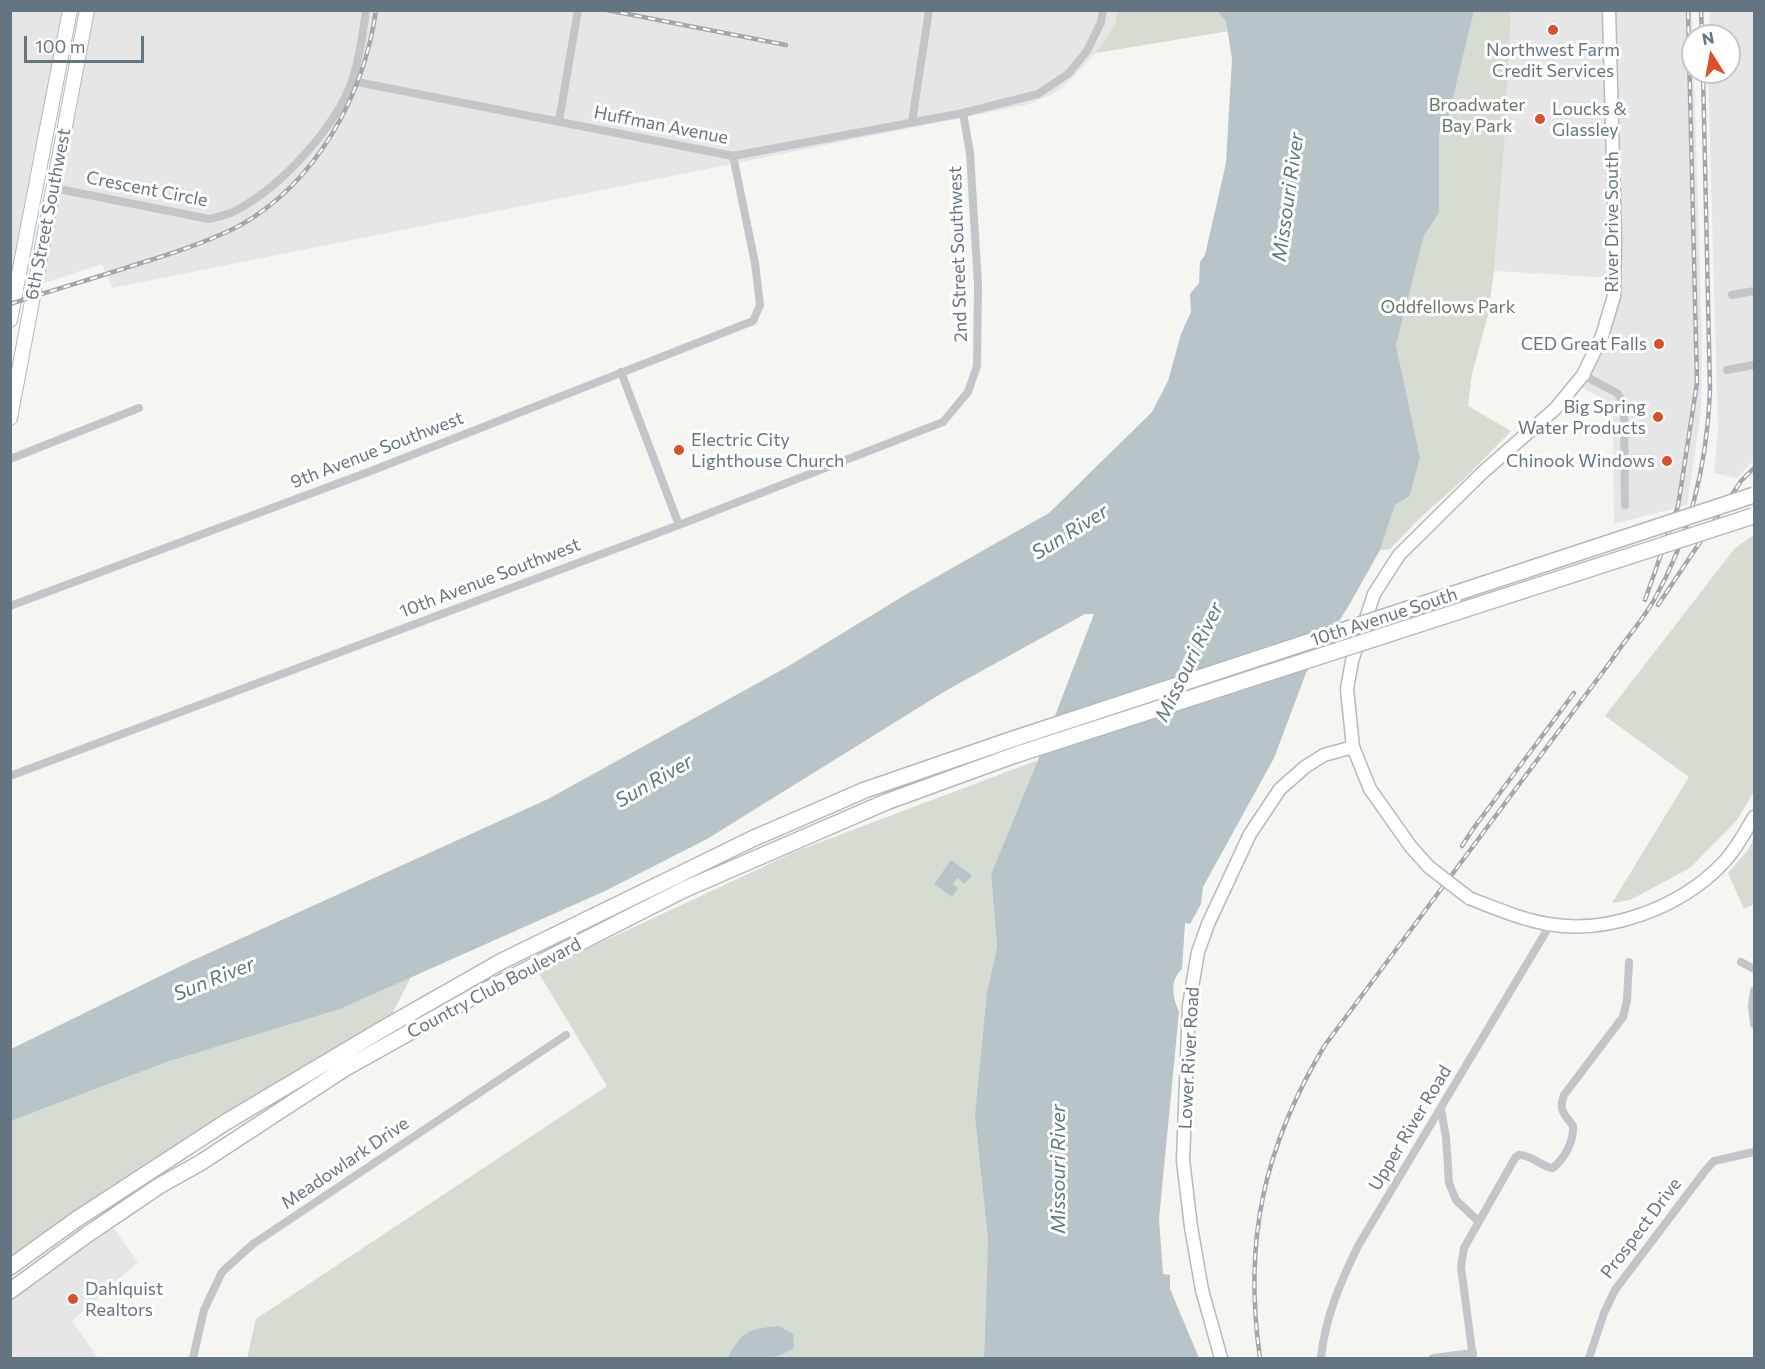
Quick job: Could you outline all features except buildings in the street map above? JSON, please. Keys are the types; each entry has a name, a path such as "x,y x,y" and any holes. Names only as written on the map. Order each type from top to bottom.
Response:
{"highway":[{"name":"10th Avenue South","path":"1013,739 1755,495"},
{"name":"10th Avenue South","path":"1015,755 1754,516"},
{"name":"Country Club Boulevard","path":"10,1266 77,1219 226,1122 502,961 752,839 864,790 1013,739"},
{"name":"Country Club Boulevard","path":"10,1291 159,1186 200,1163 344,1069 471,998 683,890 886,802 1015,755"}],"main road":[{"name":"6th Street Southwest","path":"10,320 70,10"},
{"name":"6th Street Southwest","path":"10,418 13,387 54,188 87,10"},
{"name":"River Drive South","path":"1609,10 1615,239 1614,296 1602,336 1583,375 1555,409 1482,473 1399,555 1374,594 1352,661 1347,689 1353,747 1370,789 1411,847 1429,867 1470,898 1506,913 1550,925 1611,922 1643,915 1667,904 1690,891 1718,868 1755,817"},
{"name":"Lower River Road","path":"1221,1359 1202,1290 1183,1161 1189,1005 1198,952 1208,924 1250,834 1280,789 1324,754 1353,747"}],"street":[{"name":"Crescent Circle","path":"54,188 209,219 234,213 276,184 296,166 328,123 352,81 360,50 366,10"},
{"path":"559,121 579,10"},
{"path":"912,122 929,10"},
{"name":"Huffman Avenue","path":"352,81 733,156 963,113 1038,94 1068,74 1087,51 1101,22 1103,10"},
{"name":"2nd Street Southwest","path":"963,113 970,153 978,319 977,366 968,392"},
{"name":"9th Avenue Southwest","path":"10,606 360,475 753,321 760,305 755,263 733,156"},
{"path":"1732,295 1755,291"},
{"path":"1727,370 1755,365"},
{"path":"621,372 679,525"},
{"path":"1583,375 1617,393 1624,403 1625,505"},
{"name":"10th Avenue Southwest","path":"10,776 679,525 934,426 948,417 968,392"},
{"path":"10,459 139,408"},
{"name":"Upper River Road","path":"1321,1359 1330,1309 1340,1282 1358,1246 1550,925"},
{"path":"1433,1359 1473,1356 1461,1267 1464,1248 1519,1155 1526,1155 1553,1168 1572,1142 1573,1126 1561,1110 1561,1104 1564,1095 1623,1017 1627,1000 1629,962"},
{"path":"1741,962 1755,969"},
{"path":"1755,991 1752,1006 1755,1024"},
{"name":"Meadowlark Drive","path":"193,1359 204,1310 222,1272 253,1244 566,1035"},
{"path":"1441,1109 1446,1137 1449,1183 1456,1200 1478,1221"},
{"name":"Prospect Drive","path":"1589,1359 1604,1313 1615,1290 1705,1171 1714,1161 1755,1152"}],"shaded area":[{"path":"11,11 70,11 11,299"},
{"path":"87,11 1117,11 1115,24 1096,53 1060,90 1030,104 112,288 102,264 35,286"},
{"path":"1511,11 1692,11 1692,24 1681,24 1681,84 1694,84 1702,342 1701,411 1687,505 1614,524 1613,405 1576,384 1602,336 1614,278 1494,271 1504,148"},
{"path":"1710,11 1754,11 1754,460 1737,478 1714,473 1718,429 1708,84 1741,84 1741,24 1709,24"},
{"path":"112,1226 138,1262 72,1321 98,1358 11,1358 11,1290"}],"green space":[{"path":"1117,11 1232,11 1235,30 1096,53 1115,24"},
{"name":"Oddfellows Park","path":"1474,11 1511,11 1504,148 1494,271 1488,315 1472,374 1468,406 1511,431 1390,549 1380,550 1395,505 1410,496 1420,457 1396,345 1424,236 1439,213 1439,133 1447,123"},
{"path":"1754,535 1754,791 1737,820 1690,868 1630,900 1612,903 1689,777 1605,716 1735,548"},
{"path":"1038,760 991,874 997,947 987,992 988,1238 984,1358 247,1358 256,1319 607,1086 538,972 797,851"},
{"path":"1754,838 1754,904 1744,909 1728,873 1748,850"},
{"path":"411,977 389,1020 11,1257 11,1121 167,1062 340,1009"}],"water":[{"path":"1220,11 1474,11 1447,123 1439,133 1439,213 1424,236 1396,345 1420,457 1410,496 1395,505 1380,550 1348,607 1306,673 1274,758 1203,887 1201,904 1190,924 1185,923 1182,969 1174,984 1175,1001 1179,1012 1159,1219 1163,1274 1170,1275 1170,1289 1199,1358 984,1358 988,1238 975,1116 987,992 997,947 991,874 1094,614 1085,614 947,690 707,839 605,891 340,1009 167,1062 11,1121 11,1049 187,963 548,799 787,667 910,592 1049,513 1152,412 1168,381 1181,334 1191,312 1190,294 1199,283 1200,262 1205,255 1226,163 1232,59 1226,21 1219,13"},
{"path":"951,860 972,875 965,884 957,878 953,884 958,888 952,897 934,884"},
{"path":"779,1326 793,1334 794,1348 770,1358 728,1358 742,1336 760,1328"}],"railway":[{"path":"10,304 191,247 239,226 267,208 313,161 332,134 348,105 370,42 376,10"},
{"path":"607,10 786,45"},
{"path":"1645,600 1678,506 1697,383 1688,10"},
{"path":"1701,10 1702,24"},
{"path":"1260,1358 1255,1315 1254,1274 1263,1196 1273,1158 1304,1083 1325,1045 1644,615 1667,576 1678,551 1700,472 1710,391 1703,84"},
{"path":"1658,605 1741,481 1754,468"},
{"path":"1462,846 1574,693"}],"place":[{"name":"Northwest Farm Credit Services","path":"1553,30"},
{"name":"Loucks & Glassley","path":"1540,119"},
{"name":"CED Great Falls","path":"1659,344"},
{"name":"Big Spring Water Products","path":"1658,417"},
{"name":"Electric City Lighthouse Church","path":"679,450"},
{"name":"Chinook Windows","path":"1667,461"},
{"name":"Dahlquist Realtors","path":"73,1299"}],"park label":[{"name":"Broadwater Bay Park","path":"1477,115"}],"water label":[{"name":"Missouri River","path":"1288,197"},
{"name":"Sun River","path":"1070,532"},
{"name":"Missouri River","path":"1189,662"},
{"name":"Sun River","path":"654,781"},
{"name":"Sun River","path":"214,979"},
{"name":"Missouri River","path":"1058,1169"}]}
